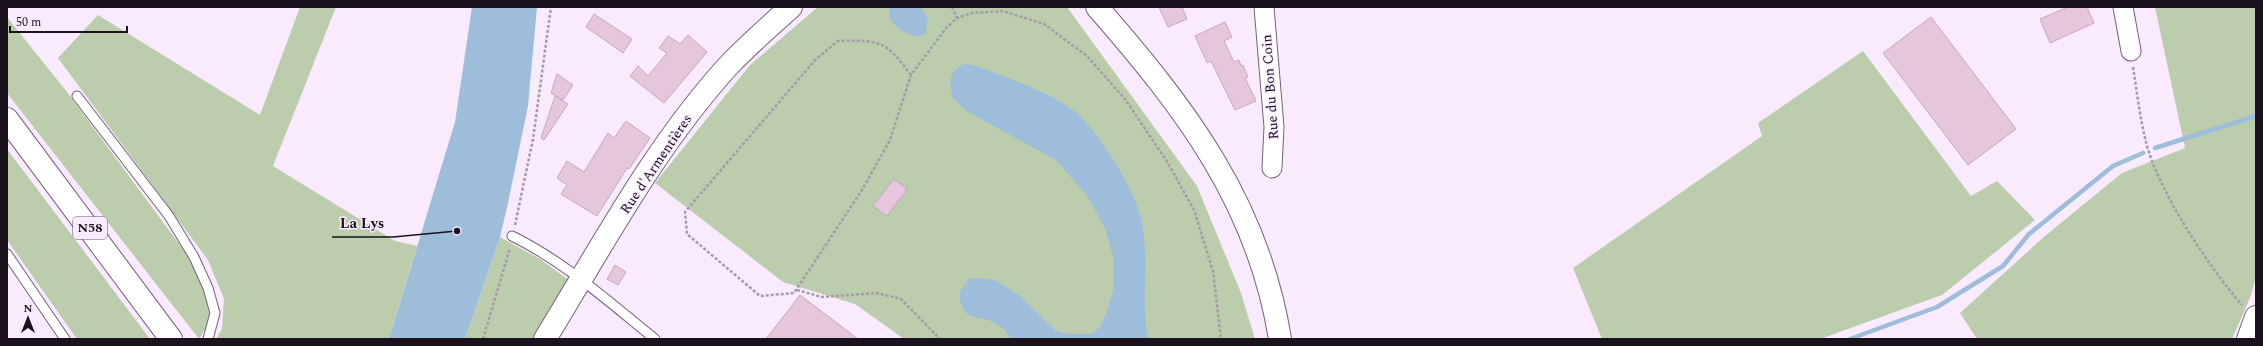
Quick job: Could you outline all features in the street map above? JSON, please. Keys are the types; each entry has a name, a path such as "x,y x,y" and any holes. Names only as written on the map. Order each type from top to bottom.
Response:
{"main road":[{"name":"Rue d'Armentières","path":"545,339 581,279 668,142 699,101 739,56 791,7"},
{"path":"1097,7 1170,94 1218,166 1254,244 1273,303 1280,339"},
{"name":"N58","path":"7,119 171,339"},
{"path":"2248,339 2256,318"}],"street":[{"name":"Rue du Bon Coin","path":"1264,7 1274,127 1272,168"},
{"path":"2123,7 2130,51"}],"lane":[{"path":"77,96 169,216 194,257 208,288 216,313 208,339"},
{"path":"512,236 542,251 581,279 654,339"},
{"path":"7,254 65,339"}],"path":[{"path":"482,339 512,236 534,138 551,7"},
{"path":"952,7 957,18"},
{"path":"911,75 894,51 872,40 838,40 816,59 685,212 687,234 760,296 794,293 862,190 890,140 911,75 946,28 957,18 972,13 1003,11 1044,24 1087,56 1125,99 1168,163 1194,210 1213,271 1221,339"},
{"path":"2130,51 2145,141 2158,176 2180,216 2206,256 2232,293 2256,318"},
{"path":"797,290 822,297 877,293 901,299 940,339"}],"green space":[{"path":"300,7 336,7 273,166 395,241 417,246 389,339 216,339 222,329 224,299 208,260 58,58 98,15 260,115"},
{"path":"818,7 1067,7 1197,186 1241,293 1255,339 904,339 855,304 783,282 655,183 750,65"},
{"path":"2155,7 2256,7 2256,277 2250,298 2232,339 1977,339 1960,313 2045,236 2122,173 2185,148"},
{"path":"7,17 67,92 199,271 209,294 211,320 199,339 7,93"},
{"path":"1863,51 1971,196 1997,181 2035,220 1942,295 1820,339 1602,339 1573,268 1762,136 1758,123"},
{"path":"7,149 150,339 77,339 7,240"},
{"path":"500,237 540,259 570,281 533,339 465,339"}],"water":[{"path":"472,7 537,7 528,106 500,237 465,339 389,339 455,122"},
{"path":"890,7 920,7 928,18 925,34 915,36 896,26 889,17"},
{"path":"963,64 977,66 1019,82 1058,100 1083,119 1103,144 1130,189 1140,215 1145,246 1145,308 1148,339 1011,339 1004,329 989,320 970,316 964,311 960,301 960,291 969,279 977,278 995,280 1020,296 1056,331 1067,334 1091,334 1100,327 1106,314 1113,291 1114,261 1106,230 1088,197 1056,160 966,111 952,97 950,81 953,72"}],"building":[{"path":"1159,7 1182,7 1187,19 1168,27"},
{"path":"2068,7 2087,7 2094,23 2050,43 2040,19"},
{"path":"594,14 632,39 623,53 586,27"},
{"path":"1931,17 2016,129 1968,165 1883,53"},
{"path":"1225,22 1232,37 1224,41 1234,62 1239,60 1241,66 1243,65 1248,77 1245,78 1256,101 1235,110 1211,61 1207,63 1195,36"},
{"path":"688,35 707,52 664,103 630,76 638,66 648,76 667,53 659,48 668,36 680,44"},
{"path":"557,74 573,85 563,100 551,93"},
{"path":"555,96 568,104 544,140 541,138"},
{"path":"626,121 650,138 629,169 627,168 597,216 561,194 567,185 557,178 567,161 584,172 608,133 614,138"},
{"path":"894,179 907,189 887,216 873,206"},
{"path":"615,265 626,272 618,285 607,279"},
{"path":"800,295 858,339 766,339"}],"waterway":[{"path":"2155,148 2256,116"},
{"path":"1850,339 1937,307 2003,266 2029,234 2113,166 2143,153"}],"place":[{"name":"La Lys","path":"457,231"}]}
